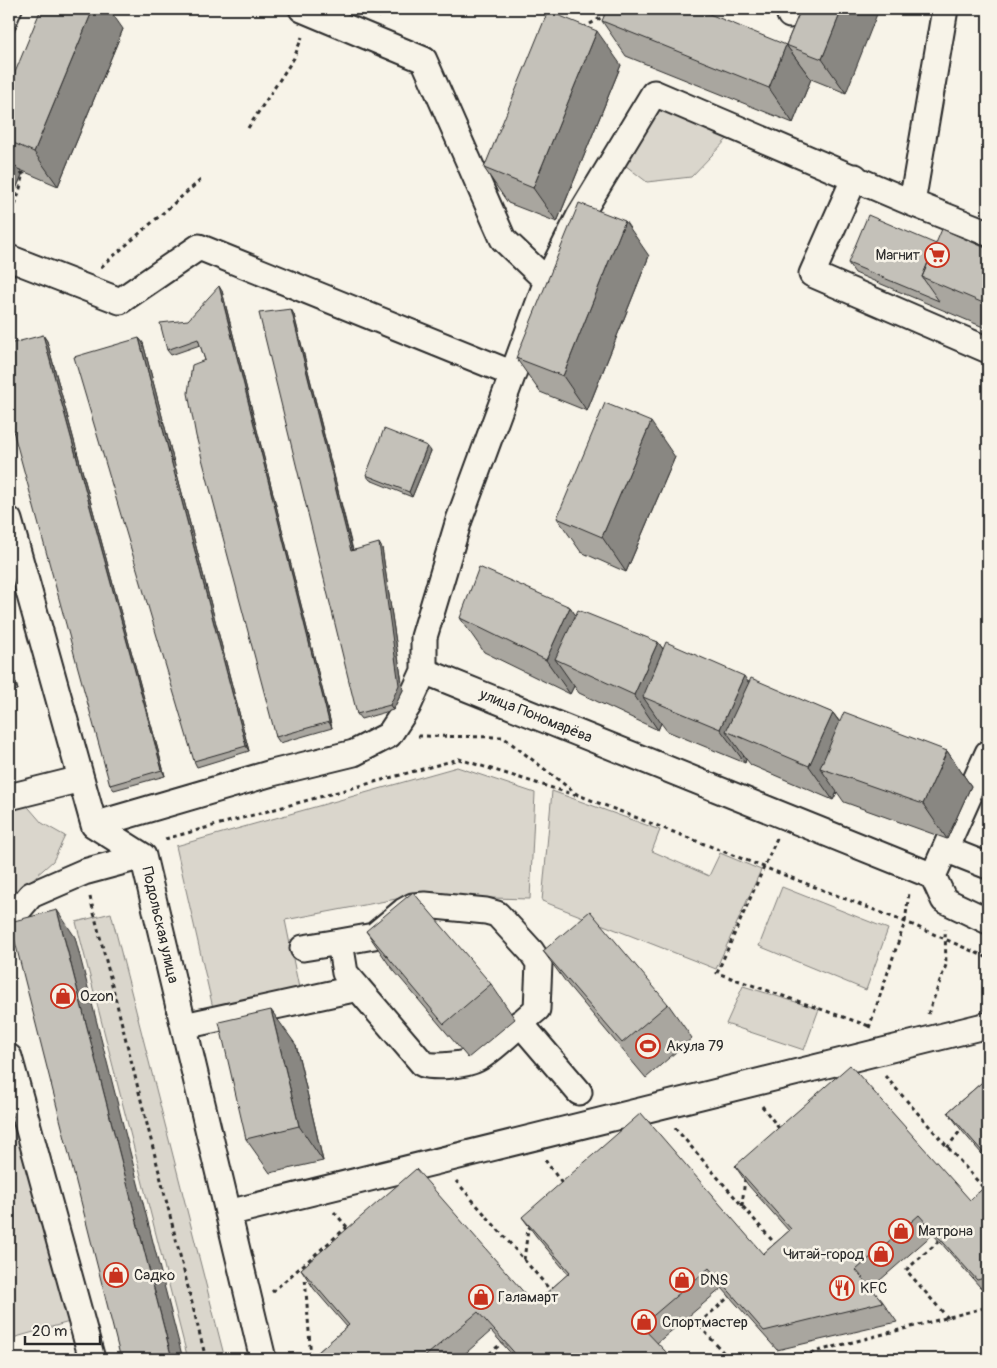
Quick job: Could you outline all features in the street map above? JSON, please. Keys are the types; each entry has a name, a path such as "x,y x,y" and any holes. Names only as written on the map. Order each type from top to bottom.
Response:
{"street":[{"path":"9,77 38,9"},
{"path":"302,9 424,60 503,239 547,281"},
{"path":"912,203 945,9"},
{"path":"9,520 94,824 272,773 354,753 389,735 408,706 424,671 424,637 459,520 547,281 579,217 654,93 855,177 912,203 988,233"},
{"path":"855,177 812,274 988,350"},
{"path":"9,258 120,301 199,247 513,374"},
{"name":"улица Пономарёва","path":"424,671 923,872"},
{"path":"988,753 946,848 923,872 944,900 988,921"},
{"path":"9,797 82,780"},
{"name":"Подольская улица","path":"94,824 144,856 263,1359"},
{"path":"946,848 988,866"},
{"path":"9,921 30,895 84,872 144,856"},
{"path":"303,948 374,936 413,906 486,910 498,914 526,944 539,963 537,1008 477,1060 432,1066 423,1064 345,973 340,942"},
{"path":"184,1026 358,988"},
{"path":"520,1023 579,1092"},
{"path":"228,1213 988,1025"},
{"path":"9,1057 92,1359"}],"path":[{"path":"578,30 610,13"},
{"path":"248,128 294,58"},
{"path":"9,228 24,174 11,168"},
{"path":"80,286 203,178"},
{"path":"389,735 504,737 578,796 905,922 988,958"},
{"path":"165,839 459,759 584,798"},
{"path":"786,817 717,973 879,1030"},
{"path":"84,872 206,1359"},
{"path":"859,1057 923,872"},
{"path":"917,1043 946,965 944,900"},
{"path":"984,1051 988,1063"},
{"path":"883,1074 988,1193"},
{"path":"761,1103 767,1116 782,1134"},
{"path":"672,1124 782,1251"},
{"path":"947,1148 965,1124"},
{"path":"549,1168 565,1186"},
{"path":"742,1206 744,1179 752,1172"},
{"path":"452,1177 556,1296"},
{"path":"330,1208 350,1230"},
{"path":"524,1260 528,1229 535,1223"},
{"path":"270,1294 346,1227"},
{"path":"940,1242 906,1270 948,1318"},
{"path":"311,1359 305,1277 312,1271"},
{"path":"729,1359 698,1324 730,1296"},
{"path":"788,1359 988,1307"},
{"path":"483,1359 502,1343"}],"shaded area":[{"path":"657,105 731,135 691,177 647,182 621,162"},
{"path":"457,767 535,793 530,899 412,896 285,920 299,988 213,1008 176,846"},
{"path":"552,791 660,830 652,851 709,876 720,853 761,870 716,969 542,901"},
{"path":"23,801 42,823 65,836 53,861 9,900 9,805"},
{"path":"782,887 888,929 866,990 759,946"},
{"path":"111,913 225,1359 188,1359 76,922"},
{"path":"743,986 819,1009 804,1050 726,1024"},
{"path":"9,1086 73,1321 9,1339"}],"building":[{"path":"41,9 93,9 34,152 9,141 9,87"},
{"path":"607,9 697,9 786,45 769,88 602,21"},
{"path":"801,9 842,9 822,59 786,45"},
{"path":"548,11 597,31 533,188 484,168"},
{"path":"579,203 625,221 563,376 516,358"},
{"path":"868,215 936,244 922,277 939,301 848,263"},
{"path":"942,229 988,249 988,305 922,277"},
{"path":"219,286 329,722 276,737 196,436 188,393 192,365 205,360 198,339 167,350 160,323 188,320"},
{"path":"291,309 351,551 379,543 399,685 390,705 357,714 259,313"},
{"path":"43,335 162,770 110,785 9,416 9,344"},
{"path":"139,338 246,746 194,761 74,357"},
{"path":"605,403 651,422 602,537 557,518"},
{"path":"384,429 427,446 409,492 366,475"},
{"path":"479,567 570,607 546,660 460,618"},
{"path":"578,610 658,642 634,695 555,659"},
{"path":"666,642 744,676 720,729 643,697"},
{"path":"751,678 833,713 809,766 726,731"},
{"path":"844,712 947,751 923,804 820,768"},
{"path":"988,779 988,802 980,798"},
{"path":"413,892 491,984 444,1024 366,931"},
{"path":"57,910 172,1359 121,1359 10,922"},
{"path":"590,911 668,1004 622,1043 543,951"},
{"path":"271,1010 299,1126 246,1139 219,1022"},
{"path":"850,1065 970,1200 988,1184 988,1277 977,1280 919,1215 856,1270 883,1302 764,1331 709,1268 641,1326 668,1354 645,1359 520,1359 478,1312 422,1359 310,1359 349,1325 301,1269 416,1169 534,1304 570,1272 522,1217 641,1113 763,1254 791,1229 735,1166"},
{"path":"988,1077 988,1158 948,1112"}],"place":[{"name":"Магнит","path":"937,255"},
{"name":"Ozon","path":"63,996"},
{"name":"Акула 79","path":"648,1046"},
{"name":"Матрона","path":"901,1231"},
{"name":"Читай-город","path":"881,1254"},
{"name":"Садко","path":"116,1275"},
{"name":"DNS","path":"682,1280"},
{"name":"KFC","path":"842,1288"},
{"name":"Галамарт","path":"481,1297"},
{"name":"Спортмастер","path":"644,1322"}]}
